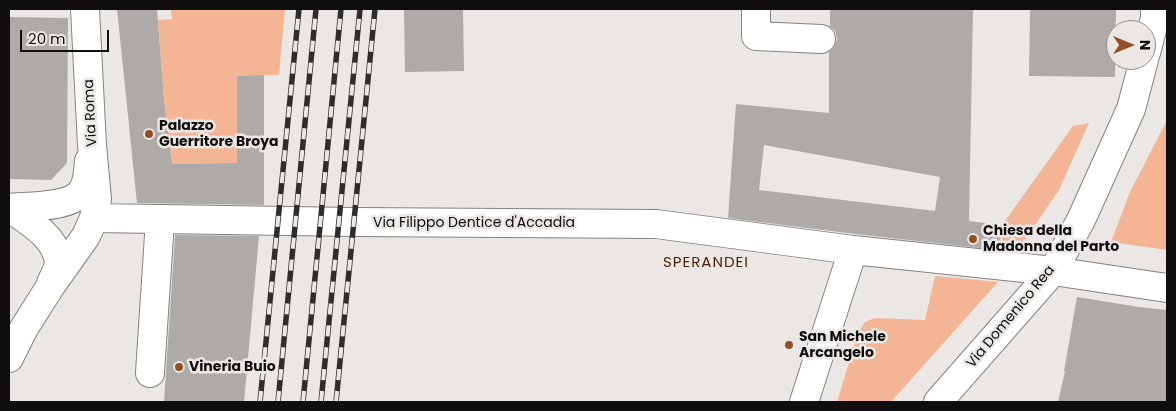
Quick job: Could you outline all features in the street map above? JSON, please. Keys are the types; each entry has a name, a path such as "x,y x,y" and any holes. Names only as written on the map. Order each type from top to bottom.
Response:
{"street":[{"name":"Via Roma","path":"85,9 92,145 97,199 94,218"},
{"path":"756,9 756,36 821,38"},
{"name":"Via Domenico Rea","path":"938,402 1053,271 1081,220 1131,109 1141,70"},
{"path":"9,208 68,202 78,197 84,190 87,180 92,145"},
{"path":"9,208 33,225 53,244 59,263 50,287"},
{"path":"9,358 17,321 50,287 86,236 94,218"},
{"name":"Via Filippo Dentice d'Accadia","path":"94,218 656,224 853,250 1053,271 1167,288"},
{"path":"150,372 160,220"},
{"path":"804,402 853,250"}],"shaded area":[{"path":"171,9 285,9 279,75 237,76 237,163 172,164 164,100 158,20 172,19"},
{"path":"1167,120 1167,250 1111,242 1130,192"},
{"path":"1089,123 1059,190 1018,250 1002,253 1002,225 1073,126"},
{"path":"935,276 998,282 891,402 837,402 858,333 865,322 875,318 925,320"}],"building":[{"name":"Palazzo Guerritore Broya","path":"117,9 157,9 164,100 172,164 237,163 237,76 264,75 264,205 137,203"},
{"path":"404,9 463,9 464,71 405,72"},
{"path":"830,9 973,9 969,221 1002,225 999,250 728,218 736,104 829,113 829,52 834,47 837,39 835,31 830,26","holes":["764,145 940,177 935,211 759,190"]},
{"path":"1030,9 1116,9 1116,20 1106,20 1106,70 1115,70 1115,77 1029,76"},
{"path":"9,17 68,18 67,163 51,180 9,179"},
{"path":"175,235 259,236 244,402 164,402"},
{"path":"1077,297 1167,310 1167,402 1058,402"}],"railway":[{"path":"260,402 299,9"},
{"path":"278,402 316,9"},
{"path":"303,402 341,9"},
{"path":"321,402 360,9"},
{"path":"336,402 375,9"}],"place":[{"name":"Palazzo Guerritore Broya","path":"149,134"},
{"name":"Chiesa della Madonna del Parto","path":"973,239"},
{"name":"San Michele Arcangelo","path":"789,345"},
{"name":"Vineria Buio","path":"179,367"}],"district":[{"name":"SPERANDEI","path":"706,263"}]}
